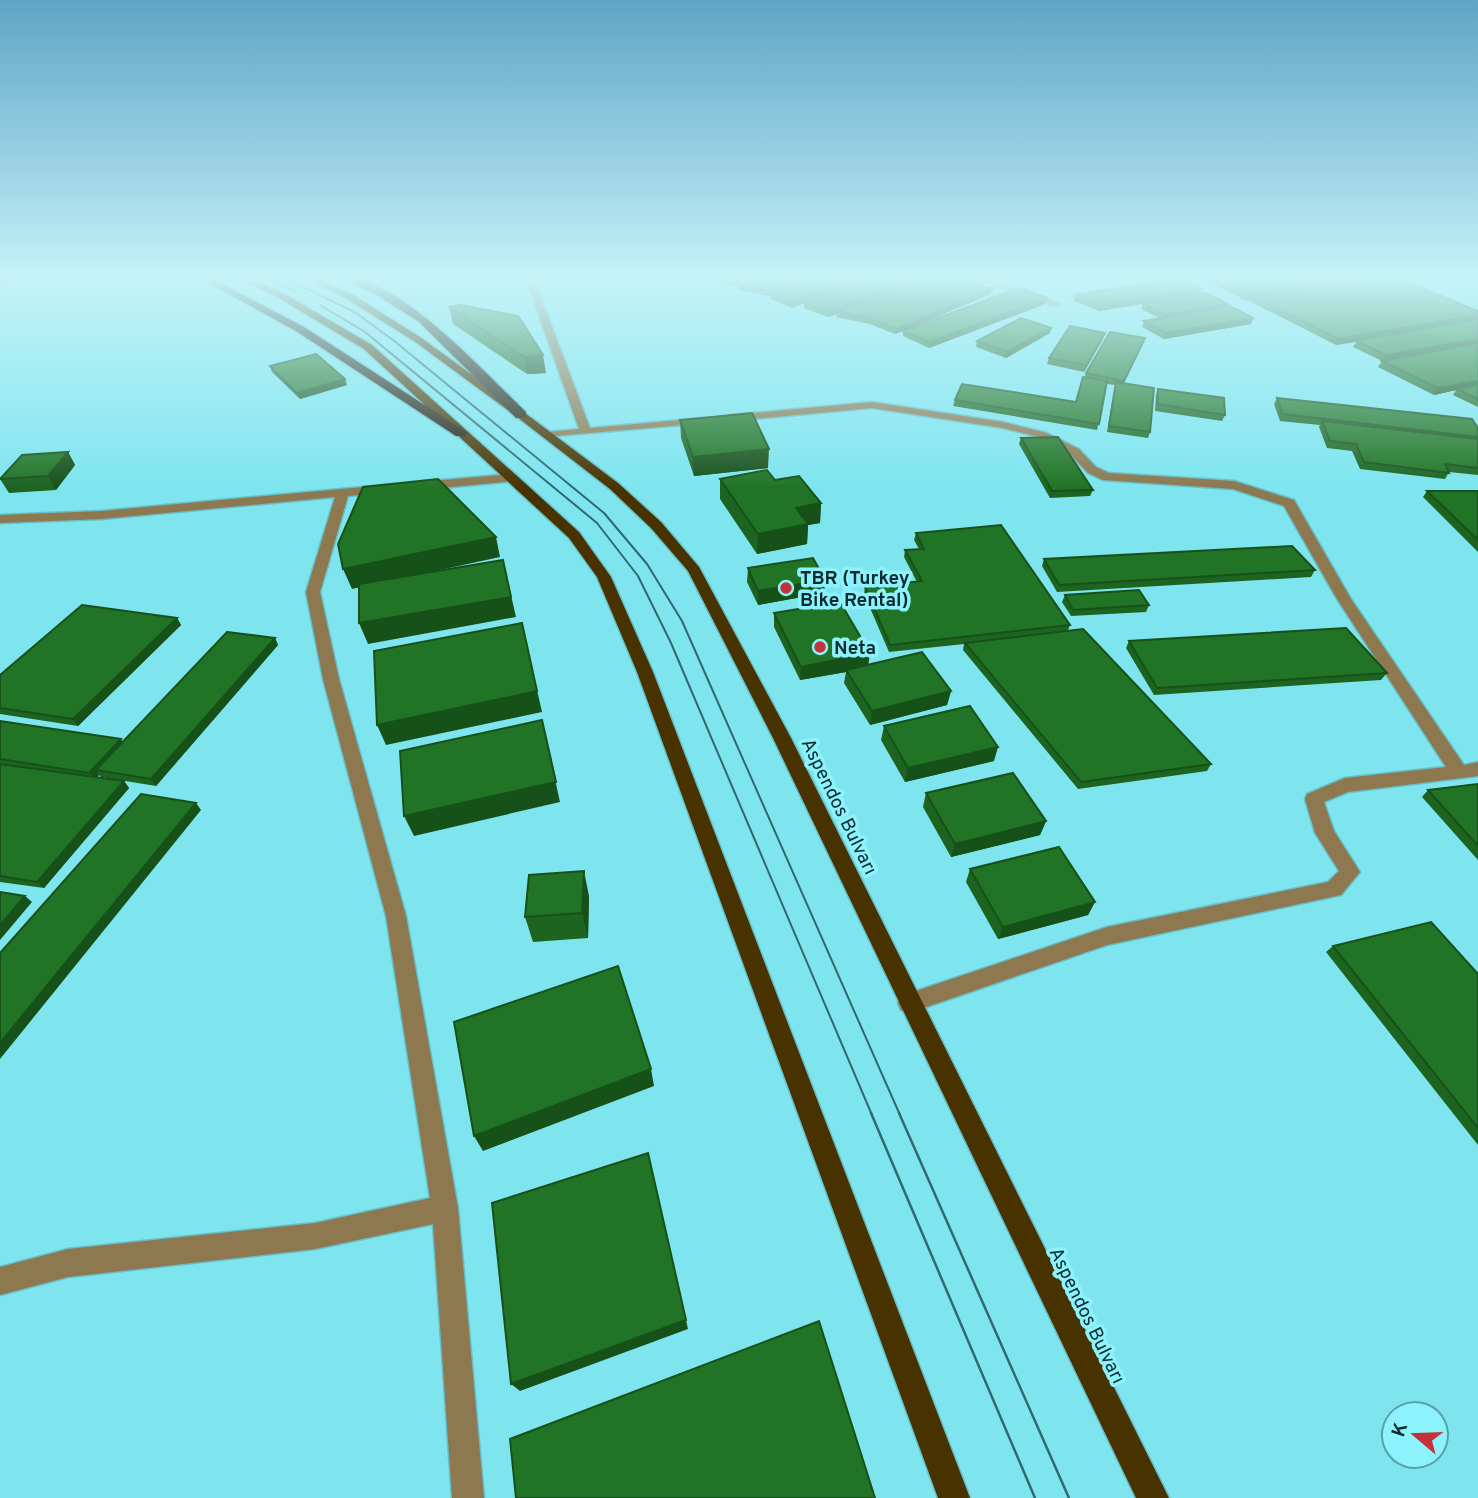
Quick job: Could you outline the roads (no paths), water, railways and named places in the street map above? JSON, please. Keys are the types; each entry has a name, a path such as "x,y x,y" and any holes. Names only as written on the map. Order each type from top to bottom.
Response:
{"highway":[{"path":"332,349 461,433"},
{"path":"453,349 521,415"}],"main road":[{"path":"370,349 574,535 604,577 645,672 954,1498"},
{"name":"Aspendos Bulvarı","path":"431,349 614,486 656,525 694,570 782,738 909,1003 1153,1498"}],"street":[{"path":"556,349 586,431"},
{"path":"547,435 872,405 1003,425 1043,435 1075,452 1092,471 1107,477 1234,485 1289,503 1344,599 1459,772"},
{"path":"0,519 102,515 510,478"},
{"path":"343,493 313,592 331,679 396,916 445,1208 468,1498"},
{"path":"909,1003 1107,936 1334,889 1350,872 1325,833 1314,799 1345,785 1478,769"},
{"path":"0,1280 68,1264 316,1236 445,1208"}],"tram line":[{"path":"386,349 597,523 638,576 671,643 872,1115"},
{"path":"404,349 604,513 647,564 682,621 900,1115"},
{"path":"871,1113 1035,1498"},
{"path":"899,1113 1069,1498"}],"place":[{"name":"TBR (Turkey Bike Rental)","path":"786,588"},
{"name":"Neta","path":"820,647"}]}
